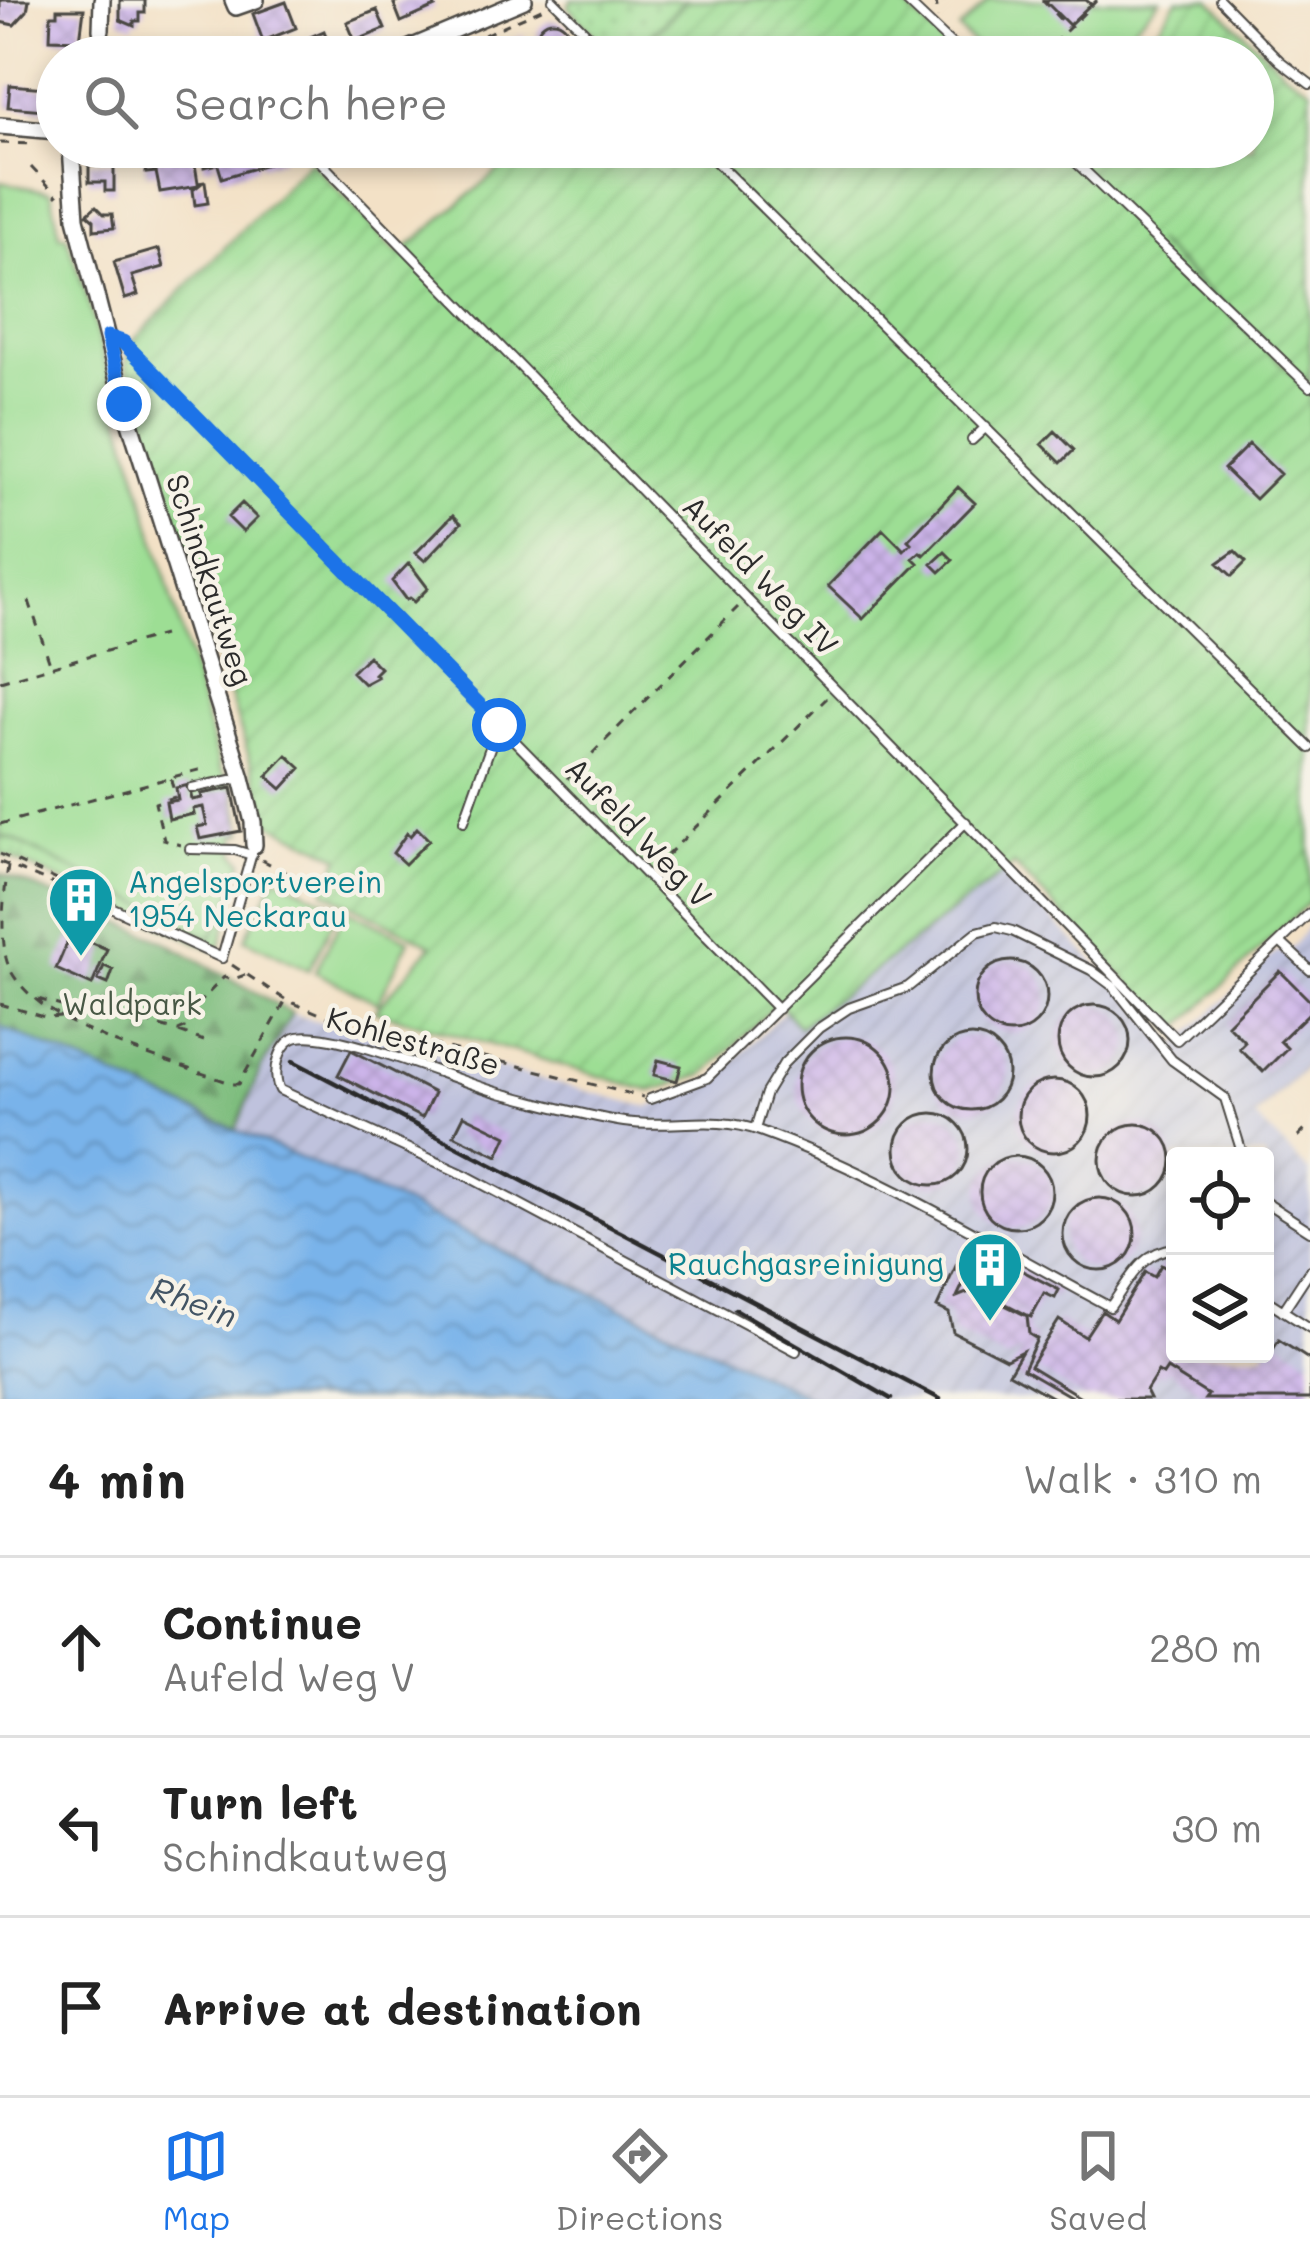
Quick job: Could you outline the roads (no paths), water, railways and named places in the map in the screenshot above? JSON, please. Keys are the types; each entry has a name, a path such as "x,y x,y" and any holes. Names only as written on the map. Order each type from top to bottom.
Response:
{"street":[{"path":"101,30 102,0"},
{"path":"233,0 236,8 256,0"},
{"path":"438,36 524,0"},
{"path":"0,126 36,129"},
{"name":"Schindkautweg","path":"72,168 74,208 124,404 242,778 253,822 253,850"}],"lane":[{"path":"905,0 943,36"},
{"path":"1220,0 1255,36"},
{"path":"554,1 589,36"},
{"path":"1274,55 1310,84"},
{"name":"Aufeld Weg IV","path":"327,168 1177,1040 1281,943"},
{"path":"722,168 1310,748"},
{"path":"1082,168 1310,387"},
{"name":"Aufeld Weg V","path":"108,337 123,342 778,1010"},
{"path":"972,440 986,427"},
{"path":"464,821 499,725"},
{"path":"192,788 242,778"},
{"path":"650,1099 707,1078 966,822"},
{"path":"190,849 253,850"},
{"name":"Schindkautweg","path":"100,902 221,958 253,850"},
{"path":"1310,913 1281,943 1310,970"},
{"path":"755,1129 766,1093 784,1064 819,1028 849,1008 908,987 977,932 996,927 1091,970 1114,987 1172,1060 1225,1098 1241,1147"},
{"name":"Kohlestraße","path":"796,1351 467,1176 280,1090 275,1071 292,1038 341,1042 495,1092 626,1122 712,1120 755,1129 824,1156 1110,1306 1145,1257 1166,1250"},
{"path":"1274,1208 1310,1231"},
{"path":"1283,1311 1310,1270"},
{"path":"1274,1305 1310,1328"}],"water":[{"name":"Rhein","path":"0,1026 404,1204 814,1399 0,1399"}],"railway":[{"path":"293,1061 940,1399"},
{"path":"735,1309 891,1399"}],"place":[{"name":"Angelsportverein 1954 Neckarau","path":"81,959"},
{"name":"Rauchgasreinigung","path":"990,1324"}],"park label":[{"name":"Waldpark","path":"132,1005"}]}
